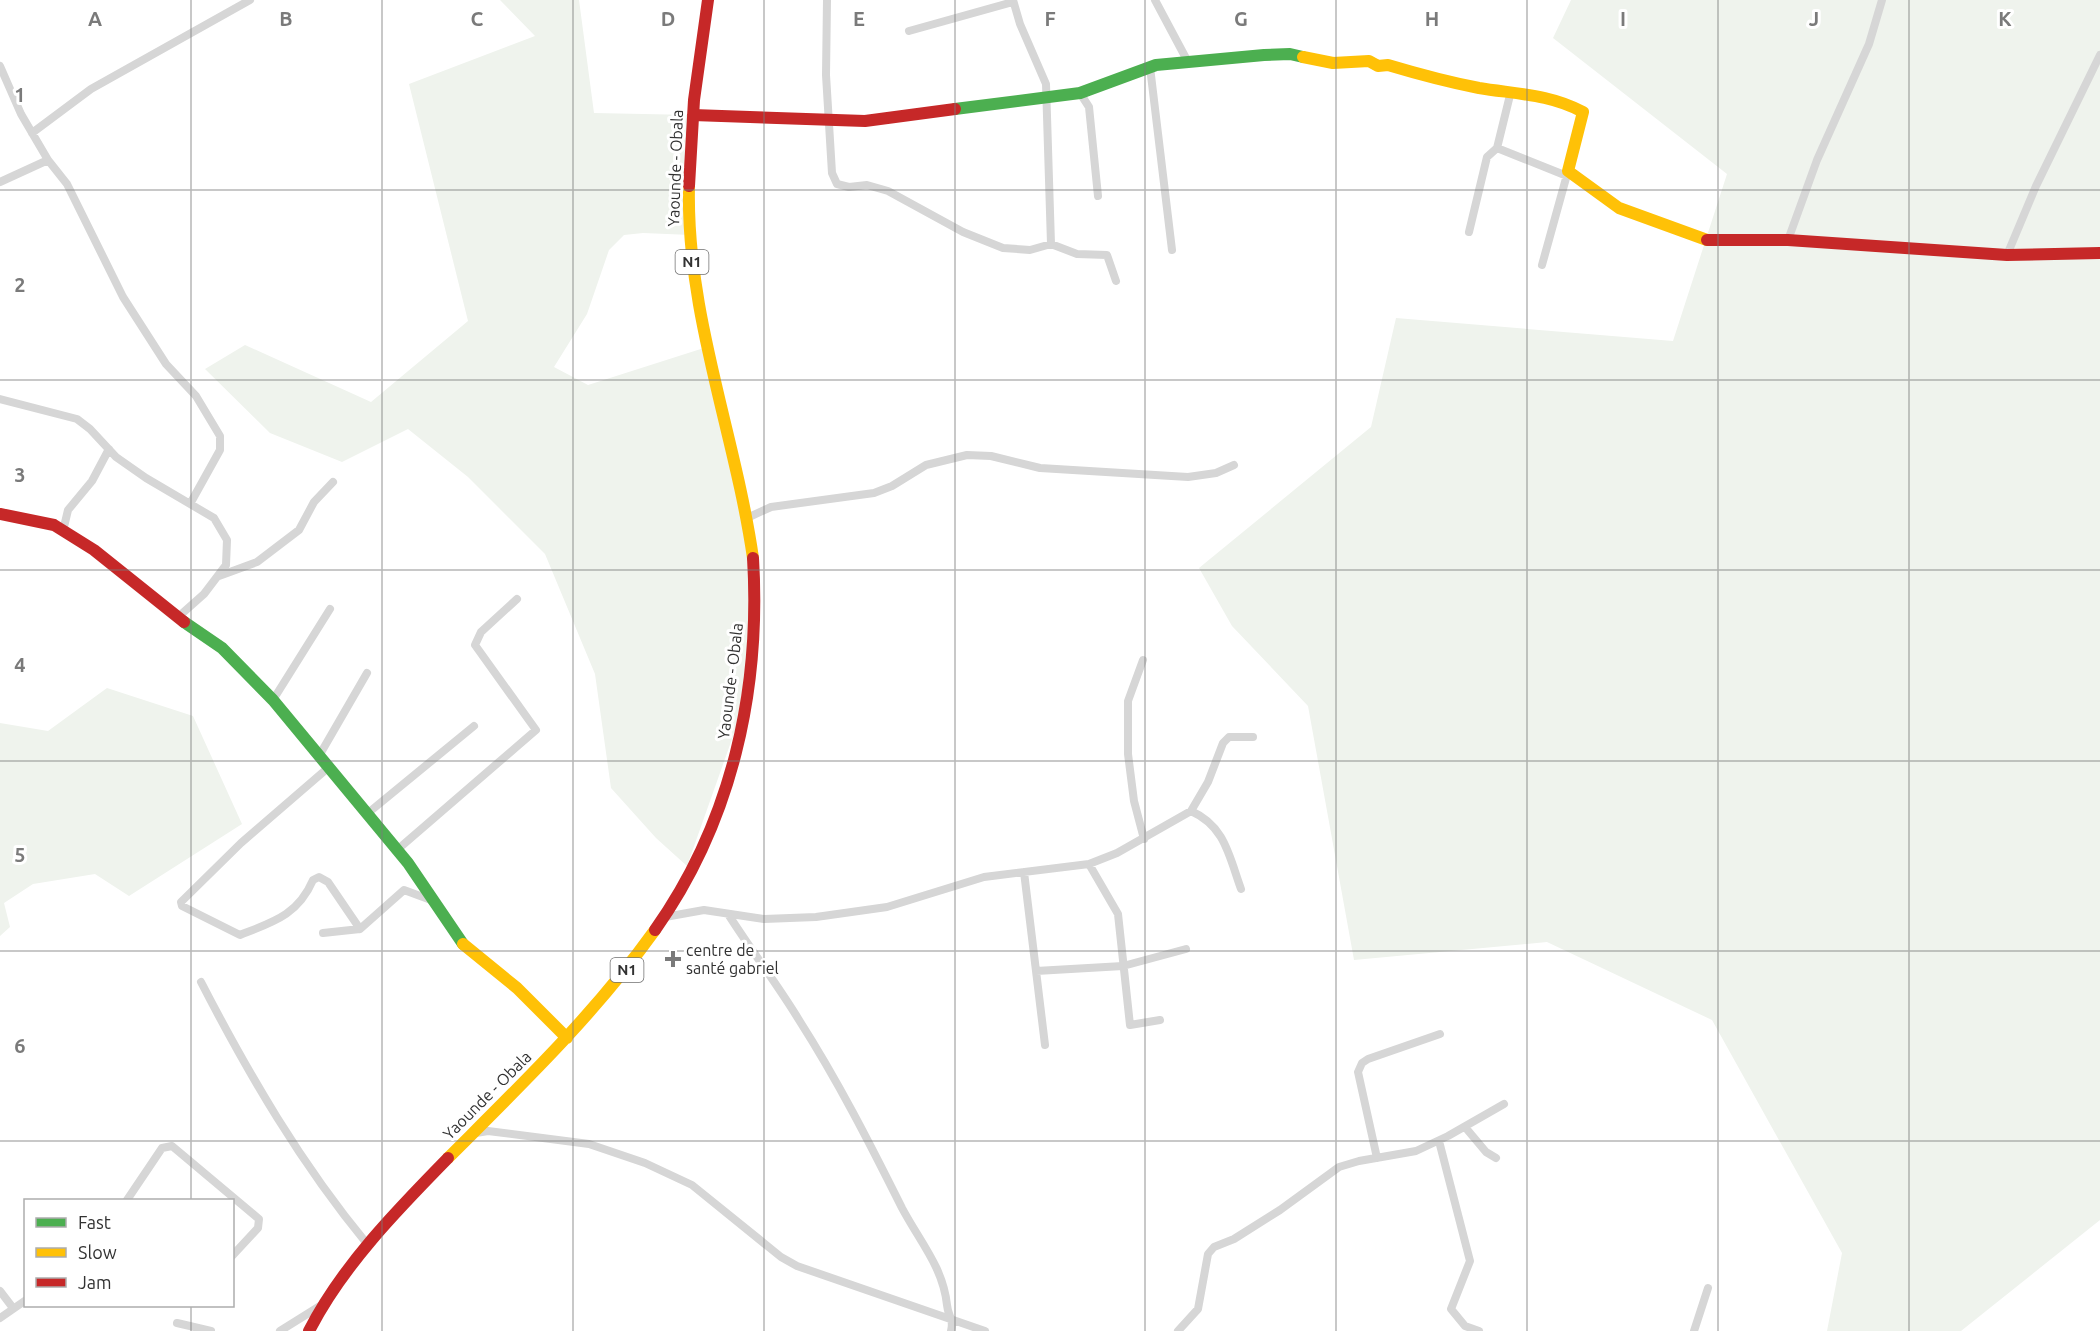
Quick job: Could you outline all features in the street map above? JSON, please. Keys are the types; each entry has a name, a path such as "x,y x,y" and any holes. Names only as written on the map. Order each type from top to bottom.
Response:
{"main road":[{"name":"Yaounde - Obala","path":"309,1331 321,1306 402,1205 567,1038 640,953 665,917 688,876 720,807 744,730 755,635 755,574 747,518 699,317 692,270 688,186 693,115 708,0"},
{"path":"693,115 865,121 912,113 1001,105 1080,93 1150,67 1188,62 1290,54 1333,63 1369,61 1378,66 1388,65 1493,90 1532,92 1567,103 1583,112 1568,174 1619,208 1704,240 1788,240 2007,255 2100,253"},
{"path":"0,514 54,525 94,550 177,618 222,648 273,700 368,813 397,850 456,937 470,952 517,988 567,1038"}],"street":[{"path":"32,133 91,89 250,0"},
{"path":"827,0 826,75 832,173 837,184 849,187 867,185 888,191 963,232 1003,248 1030,250 1051,244 1077,254 1107,255 1116,280"},
{"path":"1155,0 1188,62"},
{"path":"1788,240 1817,160 1869,44 1882,0"},
{"path":"909,31 1013,1 1046,84 1051,244"},
{"path":"2007,255 2036,186 2100,55"},
{"path":"0,66 32,133 48,160 67,184 123,297 166,364 196,396 220,436 220,450 190,504"},
{"path":"1150,67 1172,250"},
{"path":"1469,232 1487,158 1497,148 1511,91"},
{"path":"1080,93 1089,107 1098,196"},
{"path":"1497,148 1568,174 1542,265"},
{"path":"0,182 48,160"},
{"path":"0,399 77,419 109,449 146,478 214,518 227,540 226,565 204,594 177,618"},
{"path":"63,531 68,510 92,482 109,449"},
{"path":"747,518 771,507 874,493 892,486 926,465 967,455 991,456 1040,468 1188,477 1216,472 1234,465"},
{"path":"218,576 257,562 299,530 314,502 333,482"},
{"path":"397,850 536,730 476,645 481,632 517,599"},
{"path":"273,700 330,609"},
{"path":"1143,660 1128,701 1128,754 1134,801 1144,839"},
{"path":"319,756 367,673"},
{"path":"368,813 474,726"},
{"path":"665,917 704,910 790,919 853,912 913,900 984,877 1089,864 1144,839 1191,811 1208,782 1223,742 1229,737 1252,737"},
{"path":"328,767 241,843 181,902 182,906 240,934 258,928 268,921 279,920 305,898 313,880 319,878 328,882 360,929"},
{"path":"1191,811 1207,818 1216,828 1241,889"},
{"path":"1089,864 1118,914 1130,1025 1160,1020"},
{"path":"1024,872 1045,1045"},
{"path":"323,933 360,929 404,890 431,900"},
{"path":"728,914 799,1019 866,1133 916,1234 939,1271 948,1299 947,1306 952,1326"},
{"path":"1036,971 1122,966 1186,949"},
{"path":"201,982 251,1077 326,1194 368,1245"},
{"path":"1377,1158 1360,1081 1360,1066 1368,1059 1440,1034"},
{"path":"1178,1331 1198,1309 1208,1254 1214,1247 1234,1239 1280,1210 1339,1167 1416,1151 1438,1142 1504,1104"},
{"path":"1466,1127 1486,1152 1496,1158"},
{"path":"473,1134 488,1131 589,1144 645,1163 692,1185 781,1257 797,1266 952,1326 985,1331"},
{"path":"1438,1142 1470,1261 1451,1310 1465,1326 1479,1331"},
{"path":"128,1199 162,1148 172,1146 259,1219 258,1228 234,1254"},
{"path":"1694,1331 1708,1288"},
{"path":"0,1292 13,1308"},
{"path":"0,1318 24,1301"},
{"path":"280,1331 321,1306"},
{"path":"177,1323 211,1331"}],"shaded area":[{"path":"500,0 579,0 594,113 693,115 691,235 643,233 624,235 609,250 587,314 554,367 588,385 707,347 745,504 750,630 743,708 687,866 656,838 611,788 595,674 545,554 468,477 408,429 342,462 270,433 205,369 245,345 371,402 468,321 409,84 535,36"},
{"path":"1571,0 2100,0 2100,1220 1961,1331 1827,1331 1842,1253 1712,1020 1547,942 1354,960 1308,706 1232,626 1199,568 1371,427 1396,318 1673,341 1727,174 1553,38"},
{"path":"107,688 193,716 242,824 129,896 95,874 33,884 4,903 10,927 0,936 0,723 48,731"}],"traffic: fast":[{"path":"955,109 1080,93 1156,65 1264,55 1290,54 1303,57"},
{"path":"184,622 222,648 273,700 408,863 463,944"}],"traffic: slow":[{"path":"1303,57 1333,63 1369,61 1378,66 1388,65 1456,83 1545,98 1571,106 1583,112 1568,171 1619,208 1707,240"},
{"path":"689,186 690,234 695,281 703,327 745,511 753,558"},
{"path":"448,1158 582,1020 655,930"},
{"path":"463,944 517,988 567,1038"}],"traffic: jam":[{"path":"689,186 694,100 708,0"},
{"path":"693,115 865,121 955,109"},
{"path":"1707,240 1788,240 2007,255 2100,253"},
{"path":"0,514 54,525 94,550 184,622"},
{"path":"655,930 682,888 704,844 722,799 736,753 746,705 752,656 753,558"},
{"path":"309,1331 322,1307 354,1261 448,1158"}],"place":[{"name":"centre de santé gabriel","path":"673,959"}]}
